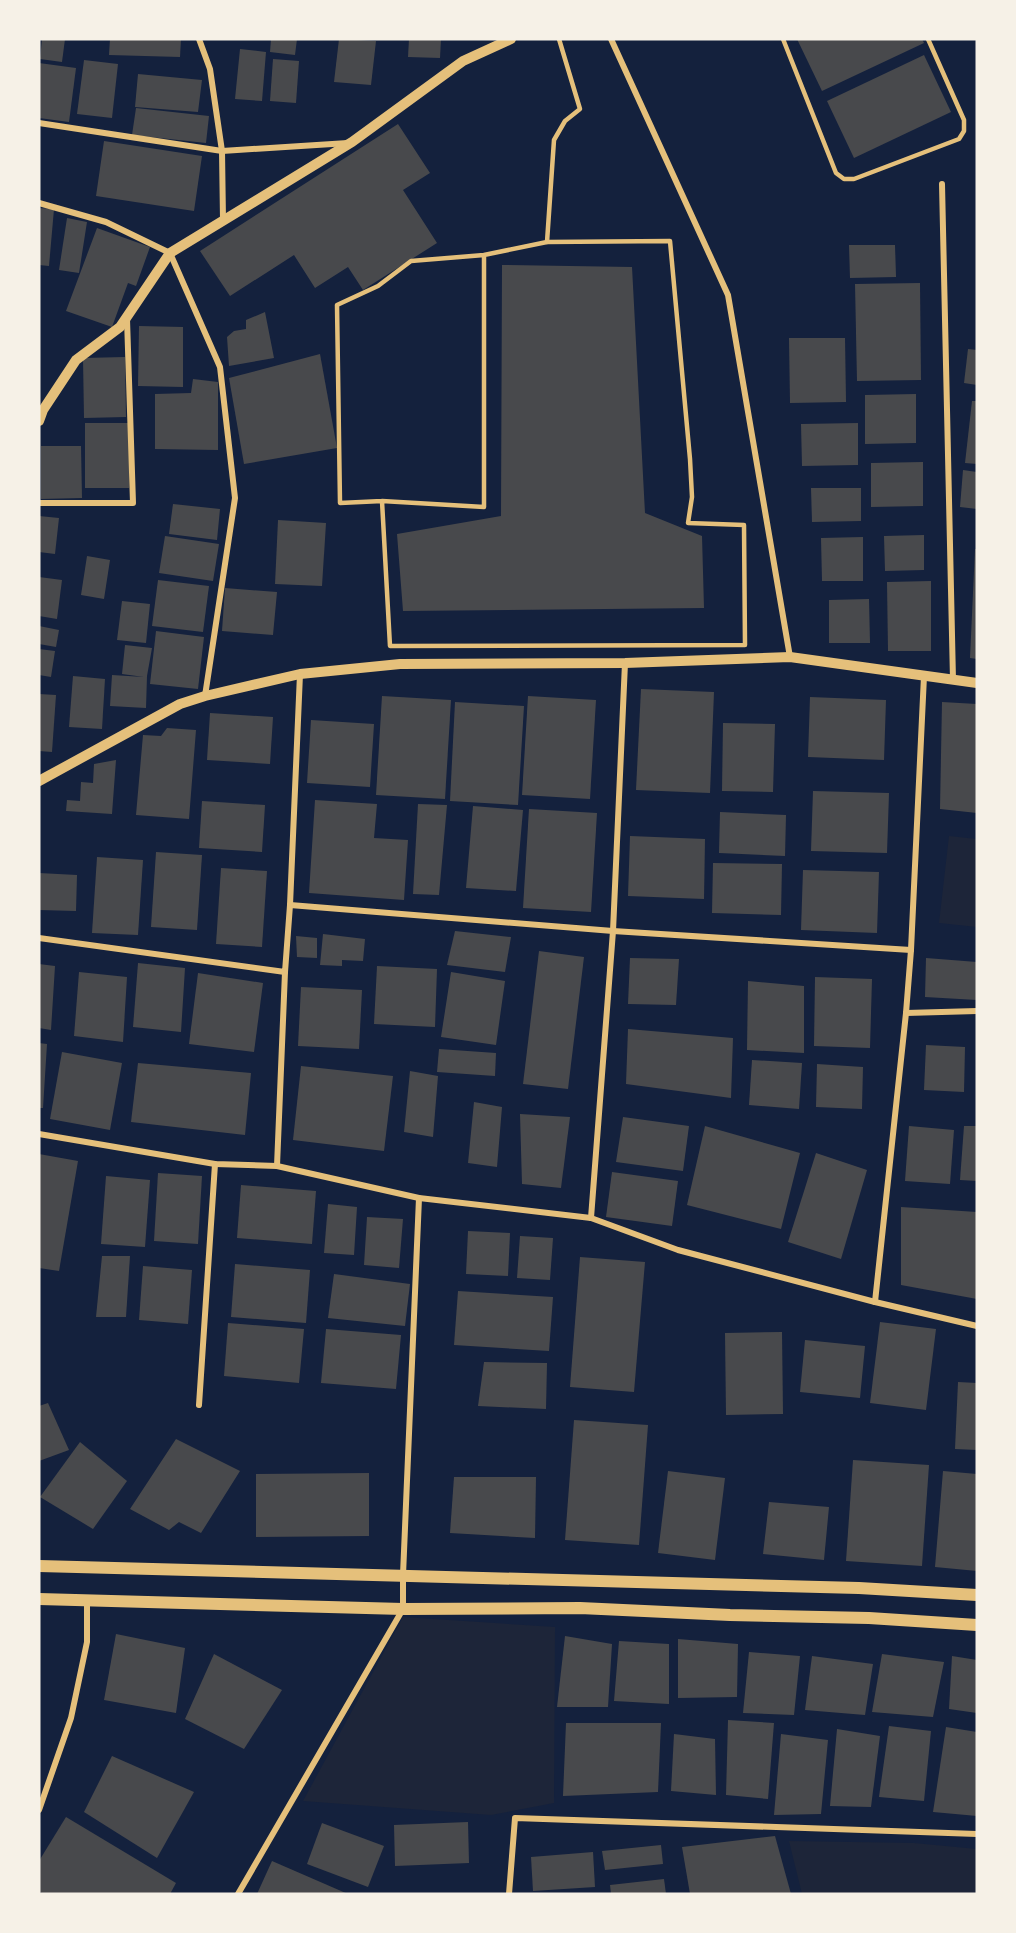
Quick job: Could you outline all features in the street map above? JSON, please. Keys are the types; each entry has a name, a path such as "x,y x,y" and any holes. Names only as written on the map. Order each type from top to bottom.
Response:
{"main road":[{"path":"39,1566 859,1588 977,1595"},
{"path":"39,1599 404,1609 580,1608 977,1624"}],"street":[{"path":"199,39 210,69 222,151 224,221"},
{"path":"39,421 43,410 76,360 120,327 170,253 352,142 463,61 496,42 511,39"},
{"path":"611,39 728,295 790,657"},
{"path":"39,123 222,151 352,142"},
{"path":"942,184 953,680"},
{"path":"39,203 106,222 170,253 220,367 234,498 206,696"},
{"path":"39,503 133,504 127,317"},
{"path":"39,781 180,704 300,674 400,664 625,663 790,657 977,683"},
{"path":"591,1218 613,931 625,663"},
{"path":"277,1166 300,674"},
{"path":"875,1302 911,950 924,676"},
{"path":"290,904 613,931 911,950"},
{"path":"39,938 285,972"},
{"path":"906,1013 977,1011"},
{"path":"39,1134 215,1164 277,1166 419,1198 591,1218 678,1250 875,1302 977,1326"},
{"path":"199,1405 215,1164"},
{"path":"238,1894 404,1609 403,1575 419,1198"},
{"path":"39,1810 71,1718 87,1642 87,1600"},
{"path":"509,1894 515,1818 977,1834"}],"lane":[{"path":"547,242 554,140 565,121 580,109 559,39"},
{"path":"783,39 836,173 844,179 855,179 959,139 964,131 964,120 928,39"},
{"path":"382,501 390,646 745,645 744,525 688,523 692,497 690,459 670,241 547,242 484,255 411,261 378,286 338,305 340,503 382,501 484,507 484,255"}],"shaded area":[{"path":"949,836 977,839 977,927 939,923"},
{"path":"403,1617 555,1627 554,1803 491,1815 303,1801"},
{"path":"789,1841 914,1843 977,1849 977,1894 802,1894"}],"building":[{"path":"42,39 65,39 62,62 40,59"},
{"path":"110,39 181,39 180,57 109,55"},
{"path":"271,39 297,39 295,55 270,52"},
{"path":"339,39 376,41 371,85 334,82"},
{"path":"409,39 441,39 440,58 408,57"},
{"path":"797,39 922,39 924,43 822,91"},
{"path":"240,49 266,52 262,101 235,99"},
{"path":"924,55 951,112 854,158 827,101"},
{"path":"273,59 299,61 296,103 270,101"},
{"path":"84,60 118,64 112,118 77,114"},
{"path":"39,63 76,68 69,122 39,118"},
{"path":"138,74 202,80 198,112 135,107"},
{"path":"136,108 209,116 206,143 132,135"},
{"path":"398,124 430,173 403,190 437,243 363,290 348,267 315,288 294,255 230,296 200,251"},
{"path":"104,141 202,156 194,211 96,196"},
{"path":"39,208 54,209 49,266 39,265"},
{"path":"67,218 87,222 79,273 59,270"},
{"path":"97,228 150,247 136,286 128,283 112,327 66,311"},
{"path":"849,245 895,245 896,277 850,278"},
{"path":"502,265 632,267 645,513 702,536 704,608 403,611 397,534 501,516"},
{"path":"920,283 921,380 857,381 855,284"},
{"path":"265,312 274,358 229,366 227,337 234,331 246,329 246,320"},
{"path":"139,326 183,327 183,387 138,386"},
{"path":"789,338 845,338 846,402 790,403"},
{"path":"968,349 977,350 977,385 964,383"},
{"path":"320,354 337,448 244,464 229,378"},
{"path":"125,357 126,417 84,418 83,358"},
{"path":"193,379 218,382 218,450 155,449 155,394 191,393"},
{"path":"916,394 916,443 865,444 865,395"},
{"path":"972,401 977,401 977,464 965,463"},
{"path":"85,423 129,423 129,488 85,488"},
{"path":"858,423 858,465 802,466 801,424"},
{"path":"41,446 81,446 82,498 41,499"},
{"path":"923,462 923,506 871,507 871,463"},
{"path":"963,470 977,472 977,509 960,507"},
{"path":"811,488 861,488 861,521 812,522"},
{"path":"173,504 220,509 217,540 169,534"},
{"path":"39,516 59,518 55,554 39,552"},
{"path":"278,520 326,523 322,586 275,584"},
{"path":"924,535 924,570 885,571 884,536"},
{"path":"165,536 219,544 213,581 159,573"},
{"path":"863,537 863,581 822,581 821,538"},
{"path":"975,549 977,549 977,659 970,658"},
{"path":"87,556 110,560 104,599 81,595"},
{"path":"39,577 62,580 57,619 39,616"},
{"path":"158,580 209,586 203,632 152,626"},
{"path":"931,581 931,651 888,651 887,582"},
{"path":"225,588 277,592 273,635 222,631"},
{"path":"869,599 870,643 829,643 829,600"},
{"path":"122,601 150,604 146,643 117,640"},
{"path":"39,626 59,630 56,647 39,644"},
{"path":"156,631 204,637 198,689 150,684"},
{"path":"125,645 152,648 147,676 146,708 110,706 112,675 144,677 122,674"},
{"path":"39,649 55,651 51,677 39,675"},
{"path":"73,676 105,679 102,729 69,727"},
{"path":"641,689 714,692 710,793 636,790"},
{"path":"39,694 56,695 52,752 39,751"},
{"path":"382,696 451,700 445,799 376,795"},
{"path":"528,696 596,700 590,799 522,795"},
{"path":"810,697 886,700 884,760 808,757"},
{"path":"455,702 524,706 518,805 450,801"},
{"path":"942,702 977,704 977,813 940,809"},
{"path":"210,713 273,717 270,764 207,760"},
{"path":"311,720 374,724 370,787 307,783"},
{"path":"723,723 775,724 773,792 722,791"},
{"path":"167,728 196,730 189,819 136,815 143,735 161,736"},
{"path":"116,760 112,814 66,811 67,800 80,801 81,782 93,783 94,764"},
{"path":"813,791 889,793 887,853 811,851"},
{"path":"315,800 377,804 374,838 408,840 404,900 309,893"},
{"path":"202,801 265,805 262,852 199,848"},
{"path":"418,804 447,805 439,895 413,894"},
{"path":"473,806 523,810 516,891 466,888"},
{"path":"529,809 597,813 591,912 523,908"},
{"path":"720,812 786,815 785,856 719,853"},
{"path":"630,836 705,839 704,899 628,896"},
{"path":"156,852 202,855 197,930 151,927"},
{"path":"97,857 143,860 138,935 92,933"},
{"path":"713,863 782,864 781,915 712,913"},
{"path":"221,868 267,871 262,947 216,944"},
{"path":"803,870 879,872 877,933 801,930"},
{"path":"39,873 77,875 76,911 39,910"},
{"path":"455,931 511,937 505,972 447,965"},
{"path":"323,934 365,939 363,961 342,960 342,966 320,965"},
{"path":"296,936 317,938 317,958 297,957"},
{"path":"539,951 584,957 568,1089 523,1084"},
{"path":"630,958 679,959 676,1005 628,1004"},
{"path":"926,958 977,962 977,1000 925,997"},
{"path":"138,963 185,968 181,1032 133,1027"},
{"path":"39,964 55,966 51,1030 39,1028"},
{"path":"377,966 437,969 435,1027 374,1024"},
{"path":"79,972 127,977 123,1042 74,1036"},
{"path":"451,972 505,981 496,1045 441,1037"},
{"path":"198,973 263,983 254,1052 189,1044"},
{"path":"815,977 872,979 870,1048 814,1046"},
{"path":"748,981 804,986 804,1053 747,1050"},
{"path":"301,987 362,990 359,1049 298,1046"},
{"path":"628,1029 733,1038 731,1098 626,1084"},
{"path":"39,1043 47,1044 43,1108 39,1108"},
{"path":"926,1045 965,1047 964,1092 924,1090"},
{"path":"439,1049 496,1053 495,1076 437,1072"},
{"path":"62,1052 122,1063 110,1130 50,1119"},
{"path":"752,1060 802,1063 799,1109 749,1105"},
{"path":"138,1063 251,1073 245,1135 131,1122"},
{"path":"817,1064 863,1067 862,1109 816,1107"},
{"path":"301,1066 393,1076 384,1151 293,1140"},
{"path":"410,1071 438,1076 433,1137 404,1132"},
{"path":"474,1102 502,1107 497,1167 468,1163"},
{"path":"520,1114 570,1117 561,1188 522,1184"},
{"path":"623,1117 689,1126 683,1171 616,1162"},
{"path":"705,1126 800,1153 781,1229 687,1205"},
{"path":"909,1126 954,1130 950,1184 905,1181"},
{"path":"964,1126 977,1126 977,1181 960,1180"},
{"path":"816,1153 867,1170 841,1259 788,1242"},
{"path":"39,1154 78,1161 59,1271 39,1268"},
{"path":"612,1172 678,1181 672,1226 606,1217"},
{"path":"158,1173 202,1176 198,1244 154,1241"},
{"path":"106,1176 150,1180 145,1247 101,1244"},
{"path":"241,1185 316,1191 312,1244 237,1238"},
{"path":"328,1204 357,1207 354,1255 324,1253"},
{"path":"901,1207 977,1212 977,1299 901,1285"},
{"path":"367,1217 403,1219 399,1268 364,1265"},
{"path":"468,1231 510,1233 508,1276 466,1274"},
{"path":"520,1236 553,1238 550,1280 517,1278"},
{"path":"102,1256 130,1256 126,1317 96,1317"},
{"path":"580,1257 645,1262 634,1392 570,1387"},
{"path":"235,1264 310,1270 306,1323 231,1317"},
{"path":"143,1266 192,1270 188,1324 139,1320"},
{"path":"334,1274 410,1284 405,1326 328,1318"},
{"path":"458,1291 553,1297 549,1351 454,1345"},
{"path":"880,1322 936,1329 926,1410 870,1403"},
{"path":"228,1323 304,1329 299,1383 224,1376"},
{"path":"326,1329 401,1335 396,1389 321,1383"},
{"path":"782,1332 783,1414 726,1415 725,1333"},
{"path":"805,1340 865,1346 860,1398 800,1392"},
{"path":"484,1362 547,1363 546,1409 478,1406"},
{"path":"958,1382 977,1383 977,1450 955,1449"},
{"path":"48,1403 69,1450 39,1461 39,1406"},
{"path":"574,1420 648,1425 639,1545 565,1540"},
{"path":"176,1439 240,1471 201,1533 179,1522 169,1530 130,1509"},
{"path":"80,1442 127,1481 93,1529 40,1497"},
{"path":"853,1460 929,1465 922,1566 846,1561"},
{"path":"668,1471 725,1478 715,1560 658,1553"},
{"path":"943,1471 977,1474 977,1571 935,1567"},
{"path":"369,1473 369,1536 256,1537 256,1474"},
{"path":"454,1477 536,1477 535,1538 450,1533"},
{"path":"769,1502 829,1507 824,1560 763,1554"},
{"path":"116,1634 185,1648 176,1713 104,1700"},
{"path":"565,1636 612,1644 608,1707 557,1707"},
{"path":"678,1639 738,1644 737,1697 678,1698"},
{"path":"619,1641 669,1644 669,1704 614,1701"},
{"path":"749,1652 800,1656 794,1715 743,1713"},
{"path":"214,1654 282,1690 244,1749 185,1719"},
{"path":"882,1654 944,1662 933,1717 872,1712"},
{"path":"812,1656 873,1664 865,1715 805,1710"},
{"path":"952,1656 977,1660 977,1713 949,1709"},
{"path":"728,1720 774,1723 768,1799 726,1795"},
{"path":"566,1723 661,1723 658,1792 563,1796"},
{"path":"889,1726 931,1731 924,1801 879,1797"},
{"path":"946,1727 977,1732 977,1816 933,1812"},
{"path":"837,1729 880,1736 871,1807 830,1806"},
{"path":"674,1734 715,1739 716,1795 671,1791"},
{"path":"781,1734 828,1740 821,1814 774,1815"},
{"path":"112,1756 194,1792 157,1858 84,1812"},
{"path":"66,1817 176,1883 170,1894 43,1894 39,1891 39,1861"},
{"path":"468,1822 469,1863 395,1866 394,1825"},
{"path":"322,1823 384,1846 368,1887 307,1864"},
{"path":"775,1836 791,1894 690,1894 682,1847"},
{"path":"661,1845 663,1864 605,1870 602,1851"},
{"path":"593,1852 595,1887 533,1891 531,1857"},
{"path":"272,1861 348,1894 257,1894"},
{"path":"664,1879 666,1894 611,1894 610,1885"}]}
